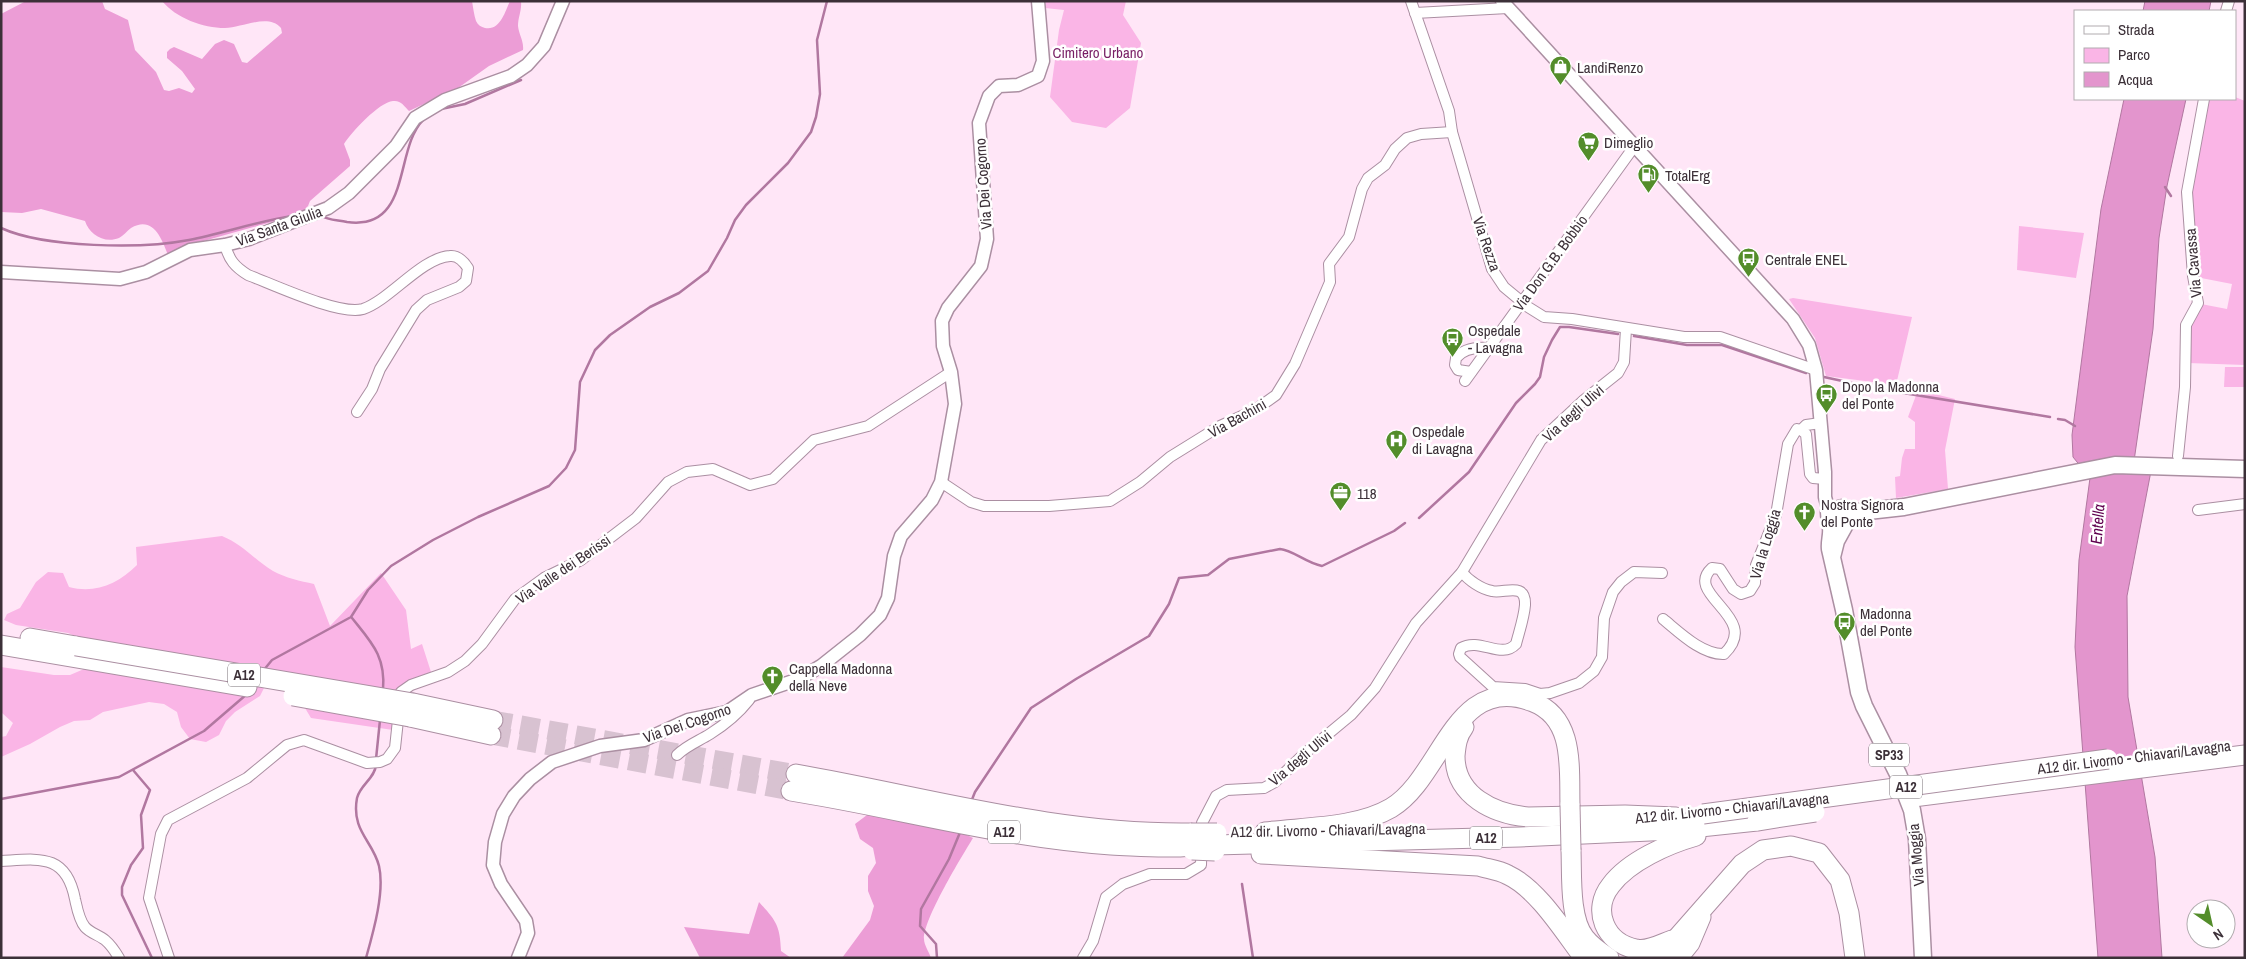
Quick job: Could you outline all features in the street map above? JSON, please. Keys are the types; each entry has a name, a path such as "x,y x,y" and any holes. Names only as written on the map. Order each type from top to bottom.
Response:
{"highway":[{"name":"A12","path":"1,632 75,653"},
{"name":"A12","path":"1,645 75,653 412,710 492,727"},
{"path":"1265,832 1360,820 1375,816 1393,807 1407,795 1467,713 1481,702 1500,696 1517,697 1535,703 1554,715 1564,733 1568,750 1573,897 1577,923 1583,937 1594,948 1609,958"},
{"path":"1517,697 1487,705 1472,715 1459,734 1455,766 1465,786 1482,804 1512,816 1625,815 1676,817"},
{"name":"A12 dir. Livorno - Chiavari/Lavagna","path":"1215,843 1265,832 1564,824 1676,817 2108,759 2245,743"},
{"name":"A12","path":"794,783 858,793 1012,834 1083,843 1151,840 1188,844 1520,837 1672,830 1753,822 1922,795 2245,755"},
{"path":"1676,938 1654,947 1637,950 1619,943 1606,931 1601,916 1602,899 1611,884 1626,871 1671,843 1753,822"},
{"path":"1215,843 1478,866 1508,875 1525,887 1541,903 1584,958"},
{"path":"1657,958 1662,956 1742,864 1762,850 1791,846 1819,854 1840,880 1849,914 1855,958"},
{"path":"1678,958 1690,943 1706,905"}],"main road":[{"path":"1839,518 1859,512 1904,507 2115,465 2245,469"},
{"name":"Via Moggia","path":"1839,518 1829,541 1859,692 1898,774 1912,810 1917,839 1923,958"}],"street":[{"name":"Via Santa Giulia","path":"1,272 120,279 146,272 190,250 249,239 328,208 349,193 396,146 416,118 445,100 511,76 522,69 544,46 564,1"},
{"name":"Via Dei Cogorno","path":"518,958 528,933 526,921 501,884 493,865 495,842 503,814 514,796 530,779 552,762 600,746 644,740 688,720 727,712 752,695 799,678 821,666 860,635 880,615 888,598 894,556 901,536 932,500 941,482 955,404 951,372 943,346 942,321 948,308 981,266 987,240 979,123 989,96 999,86 1018,85 1038,76 1042,61 1038,1"},
{"name":"Via Rezza","path":"1411,1 1449,110 1452,132 1492,270 1504,287 1544,317 1572,319 1684,337 1720,337 1816,370"},
{"path":"1415,13 1505,4 1636,144 1793,318 1809,345 1816,370"},
{"name":"Via Cavassa","path":"2178,456 2185,387 2186,325 2198,303 2187,192 2204,100"},
{"name":"Via Bachini","path":"941,482 970,502 984,506 1049,506 1110,501 1140,482 1170,457 1220,426 1255,410 1276,395 1295,364 1330,282 1329,264 1349,237 1362,189 1368,178 1384,166 1395,149 1407,138 1421,134 1452,132"},
{"name":"Via Don G.B. Bobbio","path":"1488,348 1462,352 1456,358 1455,365 1458,370 1468,376 1636,144"},
{"path":"225,245 237,269 346,310 365,308 440,259 456,256 464,262 468,268 466,281 459,287 427,300 416,310 380,369 372,388 357,412"},
{"name":"Via degli Ulivi","path":"1083,958 1093,941 1106,896 1123,884 1150,874 1186,874 1200,865 1202,823 1216,796 1227,790 1264,788 1275,782 1304,754 1351,716 1375,688 1416,623 1462,572 1541,440 1584,400 1618,373 1624,362 1626,329"},
{"name":"SP33","path":"1816,370 1825,478"},
{"name":"Via Valle dei Berissi","path":"168,958 149,898 160,834 168,820 174,815 247,778 288,744 304,740 367,763 380,762 387,759 395,748 401,692 410,685 448,672 465,661 482,644 515,599 544,578 581,560 636,518 668,482 687,472 713,469 750,485 773,480 814,440 868,426 951,372"},
{"path":"1821,423 1806,425 1801,430 1806,434 1810,474 1813,478 1825,478"},
{"name":"Via la Loggia","path":"1663,619 1686,637 1717,654 1724,654 1732,646 1736,636 1736,625 1708,590 1705,580 1712,568 1720,569 1733,589 1742,594 1750,591 1754,583 1756,565 1776,516 1788,444 1794,432 1797,429 1801,430"},
{"name":"Via Moggia","path":"1825,478 1825,496 1839,518"},
{"path":"2198,510 2245,504"},
{"path":"1462,572 1467,578 1491,591 1517,590 1523,596 1525,605 1516,644 1511,649 1506,651 1472,644 1461,648 1460,657 1493,687 1519,689 1540,694 1550,693 1579,683 1594,671 1602,657 1604,618 1613,592 1621,582 1634,572 1662,573"},
{"path":"677,755 686,747 709,735 736,716 752,695"},
{"path":"1,861 36,859 47,860 58,865 66,872 71,882 78,911 85,927 104,939 119,958"}],"green space":[{"name":"Cimitero Urbano","path":"1046,1 1126,1 1123,15 1141,43 1130,108 1106,128 1072,122 1050,97 1059,30 1064,10 1045,8"},
{"path":"2236,97 2245,101 2245,365 2188,363 2190,322 2201,304 2227,309 2232,284 2196,277 2192,191 2209,100 2236,100"},
{"path":"2019,226 2084,233 2076,278 2017,270"},
{"path":"1793,298 1912,317 1896,385 1826,376 1815,338 1789,299"},
{"path":"2225,367 2245,367 2245,387 2224,387"},
{"path":"1918,390 1955,399 1945,450 1948,489 1896,498 1895,477 1900,476 1905,449 1915,449 1915,422 1908,417"},
{"path":"222,536 236,543 273,571 314,584 330,626 381,573 406,610 411,649 422,644 431,672 411,680 393,730 311,718 293,688 271,674 260,696 235,712 226,721 219,735 206,742 190,739 181,727 177,712 164,704 149,702 103,712 90,720 74,721 1,757 1,737 6,736 13,723 1,712 1,667 54,675 70,675 84,669 87,641 68,633 16,625 4,620 7,614 20,608 36,582 48,572 63,573 69,587 88,589 106,586 130,572 137,565 136,547"}],"shaded area":[{"path":"26,1 102,1 105,9 128,20 135,50 156,72 164,90 169,91 179,88 192,93 195,89 182,71 167,58 167,52 170,49 174,47 202,59 215,44 224,40 234,44 242,62 247,63 282,33 281,28 276,24 262,21 225,28 199,24 182,17 162,1 472,1 479,25 490,28 495,27 501,20 510,1 521,1 518,26 523,50 489,66 458,88 409,111 398,101 393,101 373,112 344,144 350,160 350,166 310,201 300,214 200,242 168,255 156,231 145,224 131,228 119,238 108,240 94,234 85,221 41,209 22,213 1,212 1,14"},
{"path":"881,814 954,829 973,838 936,903 925,930 924,941 931,958 842,958 870,920 874,906 868,891 868,876 876,863 873,848 860,839 855,824 867,815"},
{"path":"759,902 776,924 780,935 781,951 791,958 700,958 684,927 749,934"}],"water":[{"path":"2145,1 2211,1 2209,10 2143,10"},
{"name":"Entella","path":"2124,100 2186,100 2167,186 2159,238 2153,329 2133,468 2151,471 2127,596 2128,697 2155,857 2162,958 2098,958 2075,647 2079,560 2090,478 2073,457 2072,435 2101,209"}],"waterway":[{"path":"263,671 272,660 351,617 368,590 391,566 433,540 478,517 549,486 566,468 575,450 580,382 595,350 610,335 650,307 679,293 708,271 735,220 746,205 788,163 811,132 820,94 817,40 827,1"},
{"path":"441,109 465,104 521,80"},
{"path":"321,216 347,222 368,221 382,214 392,201 414,133 423,120"},
{"path":"2165,187 2171,196"},
{"path":"1,228 20,235 67,243 146,245 189,240 293,216"},
{"path":"1419,518 1469,472 1516,403 1535,384 1540,377 1544,357 1560,327 1618,334"},
{"path":"1634,336 1687,345 1722,345 1806,373"},
{"path":"1824,377 1879,389 2050,417"},
{"path":"2058,419 2065,420 2075,426"},
{"path":"971,802 975,792 1031,708 1149,636 1169,604 1179,578 1208,575 1229,559 1280,549 1322,566 1394,531 1405,523"},
{"path":"352,618 371,642 380,659 383,690"},
{"path":"1,799 119,777 204,731 247,694"},
{"path":"376,759 380,720"},
{"path":"366,958 377,912 380,876 376,857 360,827 356,809 359,793 373,774 376,765"},
{"path":"133,770 150,790 141,815 143,848 131,865 122,887 122,895 152,958"},
{"path":"937,958 936,944 920,926 921,909 949,859 961,830"},
{"path":"1242,884 1253,958"}],"tunnel":[{"path":"493,720 796,774"},
{"path":"491,735 791,791"}],"place":[{"name":"LandiRenzo","path":"1561,86"},
{"name":"Dimeglio","path":"1588,161"},
{"name":"TotalErg","path":"1649,194"},
{"name":"Centrale ENEL","path":"1749,278"},
{"name":"Ospedale - Lavagna","path":"1452,358"},
{"name":"Dopo la Madonna del Ponte","path":"1826,414"},
{"name":"Ospedale di Lavagna","path":"1396,459"},
{"name":"118","path":"1341,512"},
{"name":"Nostra Signora del Ponte","path":"1805,532"},
{"name":"Madonna del Ponte","path":"1844,641"},
{"name":"Cappella Madonna della Neve","path":"773,696"}]}
